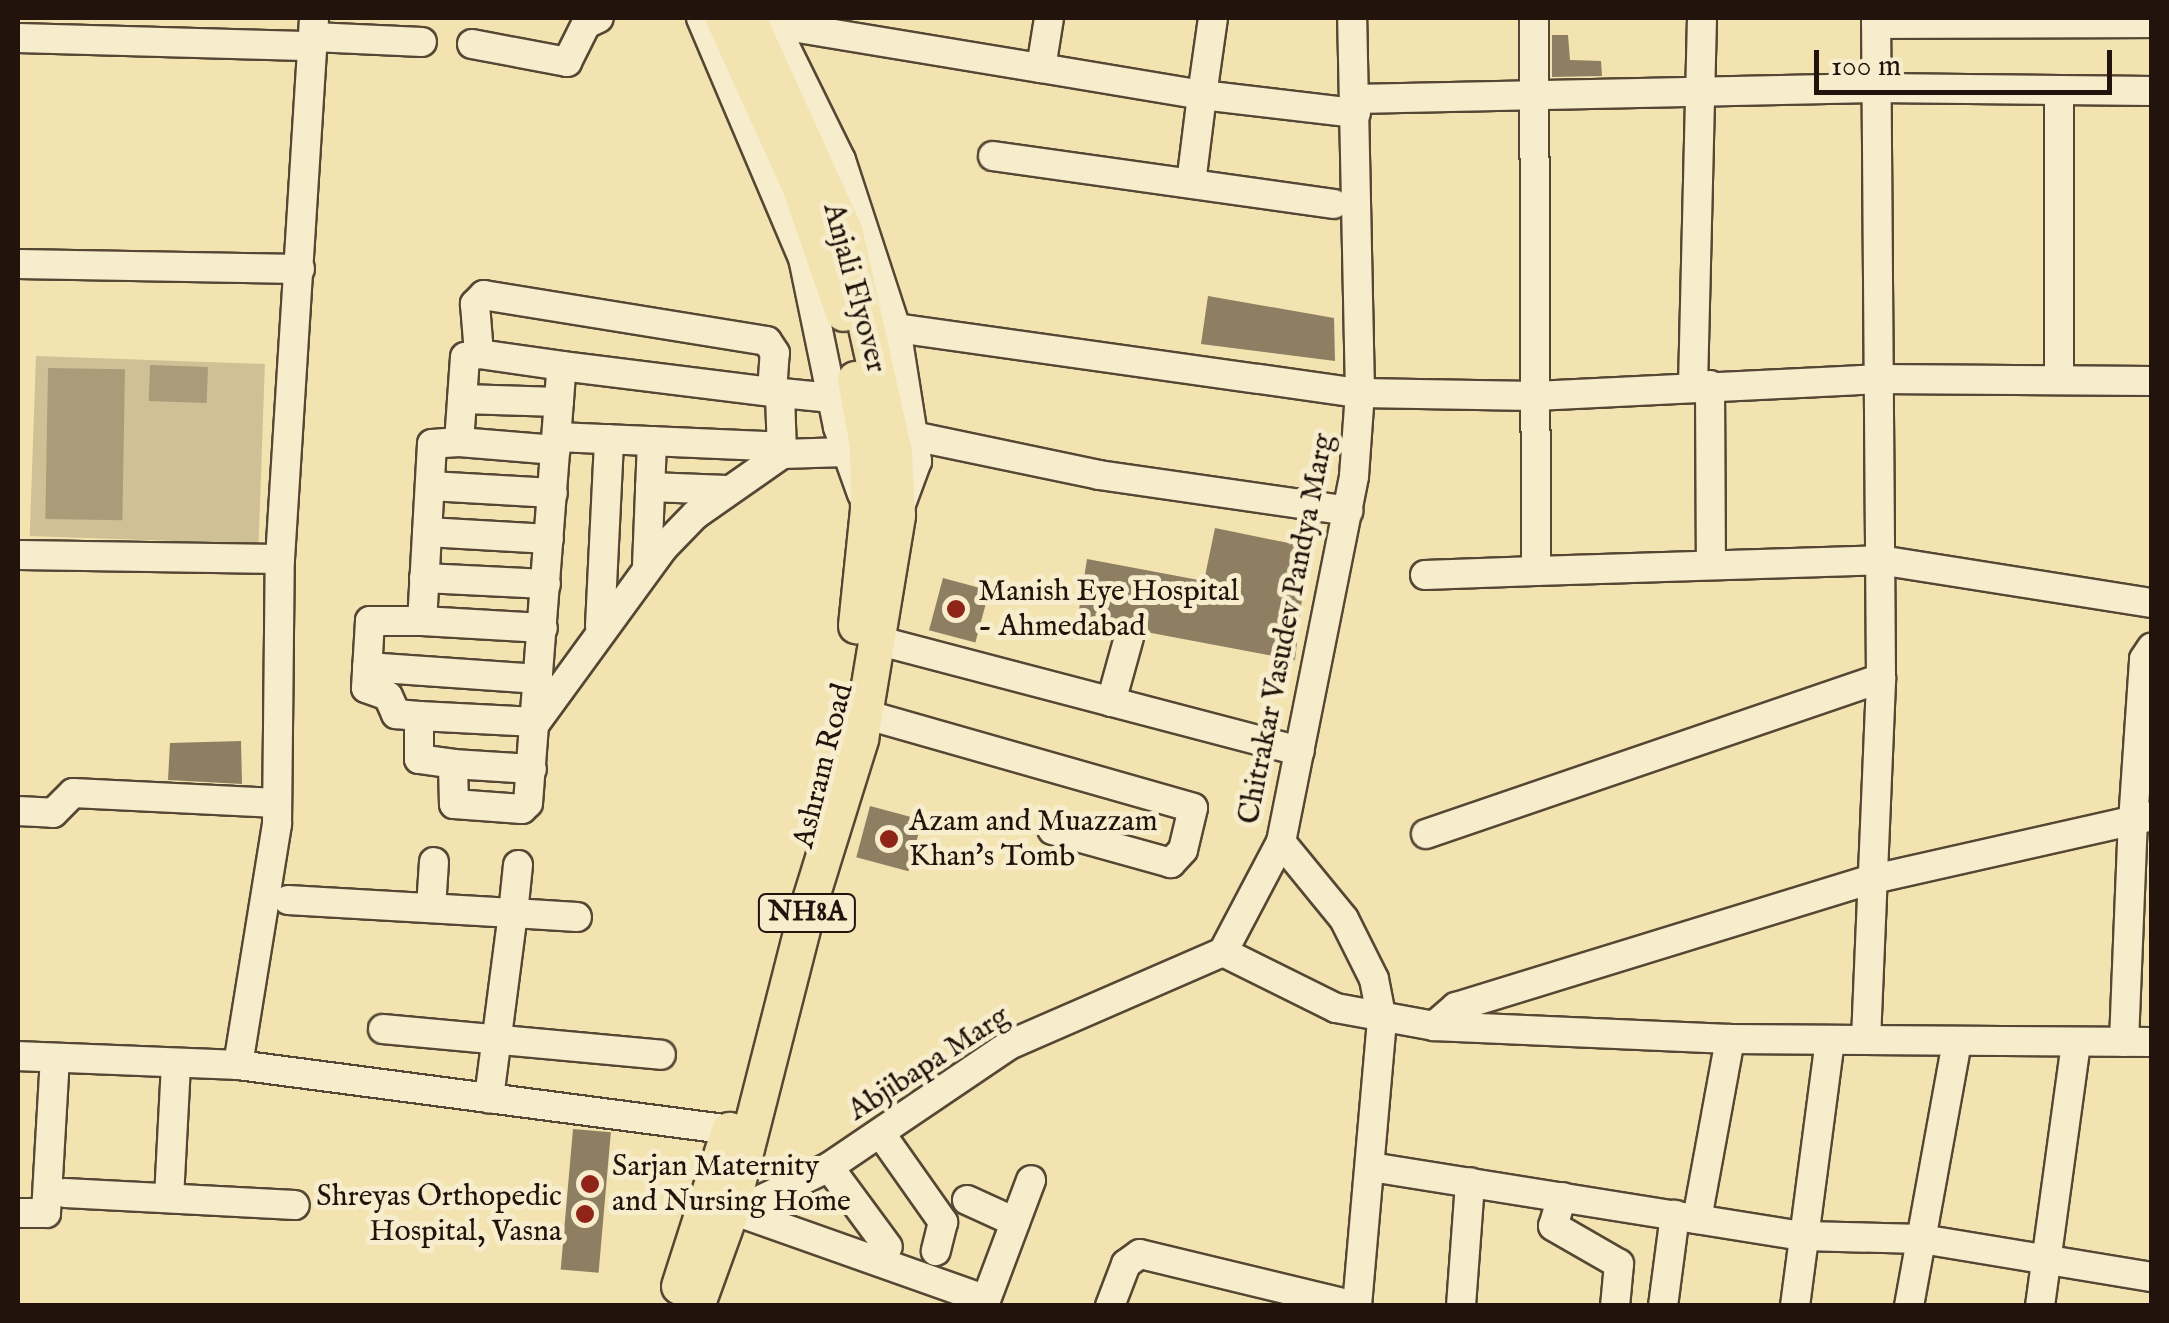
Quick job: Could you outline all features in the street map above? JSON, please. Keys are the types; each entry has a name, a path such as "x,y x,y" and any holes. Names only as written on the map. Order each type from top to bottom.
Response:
{"main road":[{"name":"Anjali Flyover","path":"723,18 800,188 841,299 880,446"},
{"name":"Anjali Flyover","path":"765,20 845,232 880,446 883,512"},
{"name":"Ashram Road","path":"696,1306 734,1214 864,714 876,640 883,512"},
{"name":"Ashram Road","path":"673,1306 730,1130 787,900 839,734 883,512"}],"street":[{"path":"472,44 567,62 586,24 600,18"},
{"path":"701,18 804,258 832,398 880,446 917,461 883,512"},
{"path":"1041,68 1049,18"},
{"path":"1191,184 1213,18"},
{"name":"Chitrakar Vasudev Pandya Marg","path":"1223,952 1281,842 1348,510 1360,393 1352,18"},
{"path":"1534,18 1536,571"},
{"path":"1702,18 1701,386 1710,565"},
{"path":"765,20 841,160 896,328 880,446"},
{"path":"765,20 1202,95 1356,106 1534,96 1876,88 2152,92"},
{"path":"1866,1040 1869,880 1881,678 1876,21 2152,22"},
{"path":"238,1066 277,803 280,559 313,33"},
{"path":"18,38 313,33 422,42"},
{"path":"2059,90 2059,380"},
{"path":"993,156 1334,204"},
{"path":"18,264 300,269"},
{"path":"479,354 475,304 484,295 767,341 775,353 782,450"},
{"path":"896,328 1360,393 1535,396 1877,379 2152,381"},
{"path":"460,442 465,358 479,354 832,398"},
{"path":"453,764 451,802 522,809 532,770 562,366"},
{"path":"462,399 559,402"},
{"path":"422,621 432,444 609,440 782,450 880,446 1348,510"},
{"path":"600,628 609,440"},
{"path":"647,566 652,442"},
{"path":"536,722 647,566 727,490 782,450"},
{"path":"430,486 553,493"},
{"path":"650,487 727,490"},
{"path":"427,532 550,539"},
{"path":"18,555 280,559"},
{"path":"1425,575 1880,560 2152,603"},
{"path":"424,578 546,584"},
{"path":"536,722 396,714 388,696 367,691 370,622 543,628"},
{"path":"1111,702 1129,637"},
{"path":"876,640 1300,751"},
{"path":"1223,952 1283,987 1382,1020 1434,1026 1730,1039 2138,1042 2144,659 2152,647"},
{"path":"368,666 539,678"},
{"path":"1426,834 1881,678"},
{"path":"864,714 1194,808 1184,850 1172,863 1052,830"},
{"path":"419,716 420,762 532,770"},
{"path":"18,812 54,813 73,793 277,803"},
{"path":"1434,1026 1456,1007 1869,880 2142,819"},
{"path":"1110,1306 1126,1264 1140,1254 1356,1306 1382,1020 1374,979 1344,919 1281,842"},
{"path":"431,908 434,862"},
{"path":"489,1098 518,865"},
{"path":"288,900 577,917"},
{"name":"Abjibapa Marg","path":"734,1214 829,1167 1009,1046 1223,952"},
{"path":"383,1030 661,1055"},
{"path":"1664,1306 1730,1039"},
{"path":"1796,1306 1830,1040"},
{"path":"1909,1306 1957,1041"},
{"path":"2040,1306 2076,1042"},
{"path":"18,1056 238,1066 730,1130"},
{"path":"18,1213 46,1213 55,1058"},
{"path":"169,1198 176,1063"},
{"path":"881,1134 943,1222 936,1251"},
{"path":"829,1167 888,1247"},
{"path":"1371,1167 1804,1236 1922,1239 2152,1278"},
{"path":"734,1214 985,1303 1030,1180"},
{"path":"1461,1306 1470,1182"},
{"path":"65,1192 295,1205"},
{"path":"1562,1197 1553,1226 1619,1264 1615,1306"},
{"path":"967,1200 1015,1222"},
{"path":"914,1306 923,1278"}],"shaded area":[{"path":"36,356 265,364 259,544 30,536"},
{"path":"150,365 208,367 207,403 149,401"},
{"path":"48,368 125,369 122,520 45,519"}],"building":[{"path":"1552,35 1568,35 1570,60 1601,61 1602,76 1552,77"},
{"path":"1208,296 1334,318 1335,361 1201,344"},
{"path":"1215,528 1308,547 1295,660 1146,632 1133,620 1078,616 1087,559 1204,581"},
{"path":"943,578 989,590 975,643 929,630"},
{"path":"241,741 242,784 168,780 170,743"},
{"name":"Azam and Muazzam Khan's Tomb","path":"870,806 922,820 908,871 856,857"},
{"path":"573,1129 611,1132 599,1273 561,1269"}],"place":[{"name":"Manish Eye Hospital - Ahmedabad","path":"956,609"},
{"name":"Azam and Muazzam Khan's Tomb","path":"889,839"},
{"name":"Sarjan Maternity and Nursing Home","path":"590,1184"},
{"name":"Shreyas Orthopedic Hospital, Vasna","path":"585,1214"}]}
